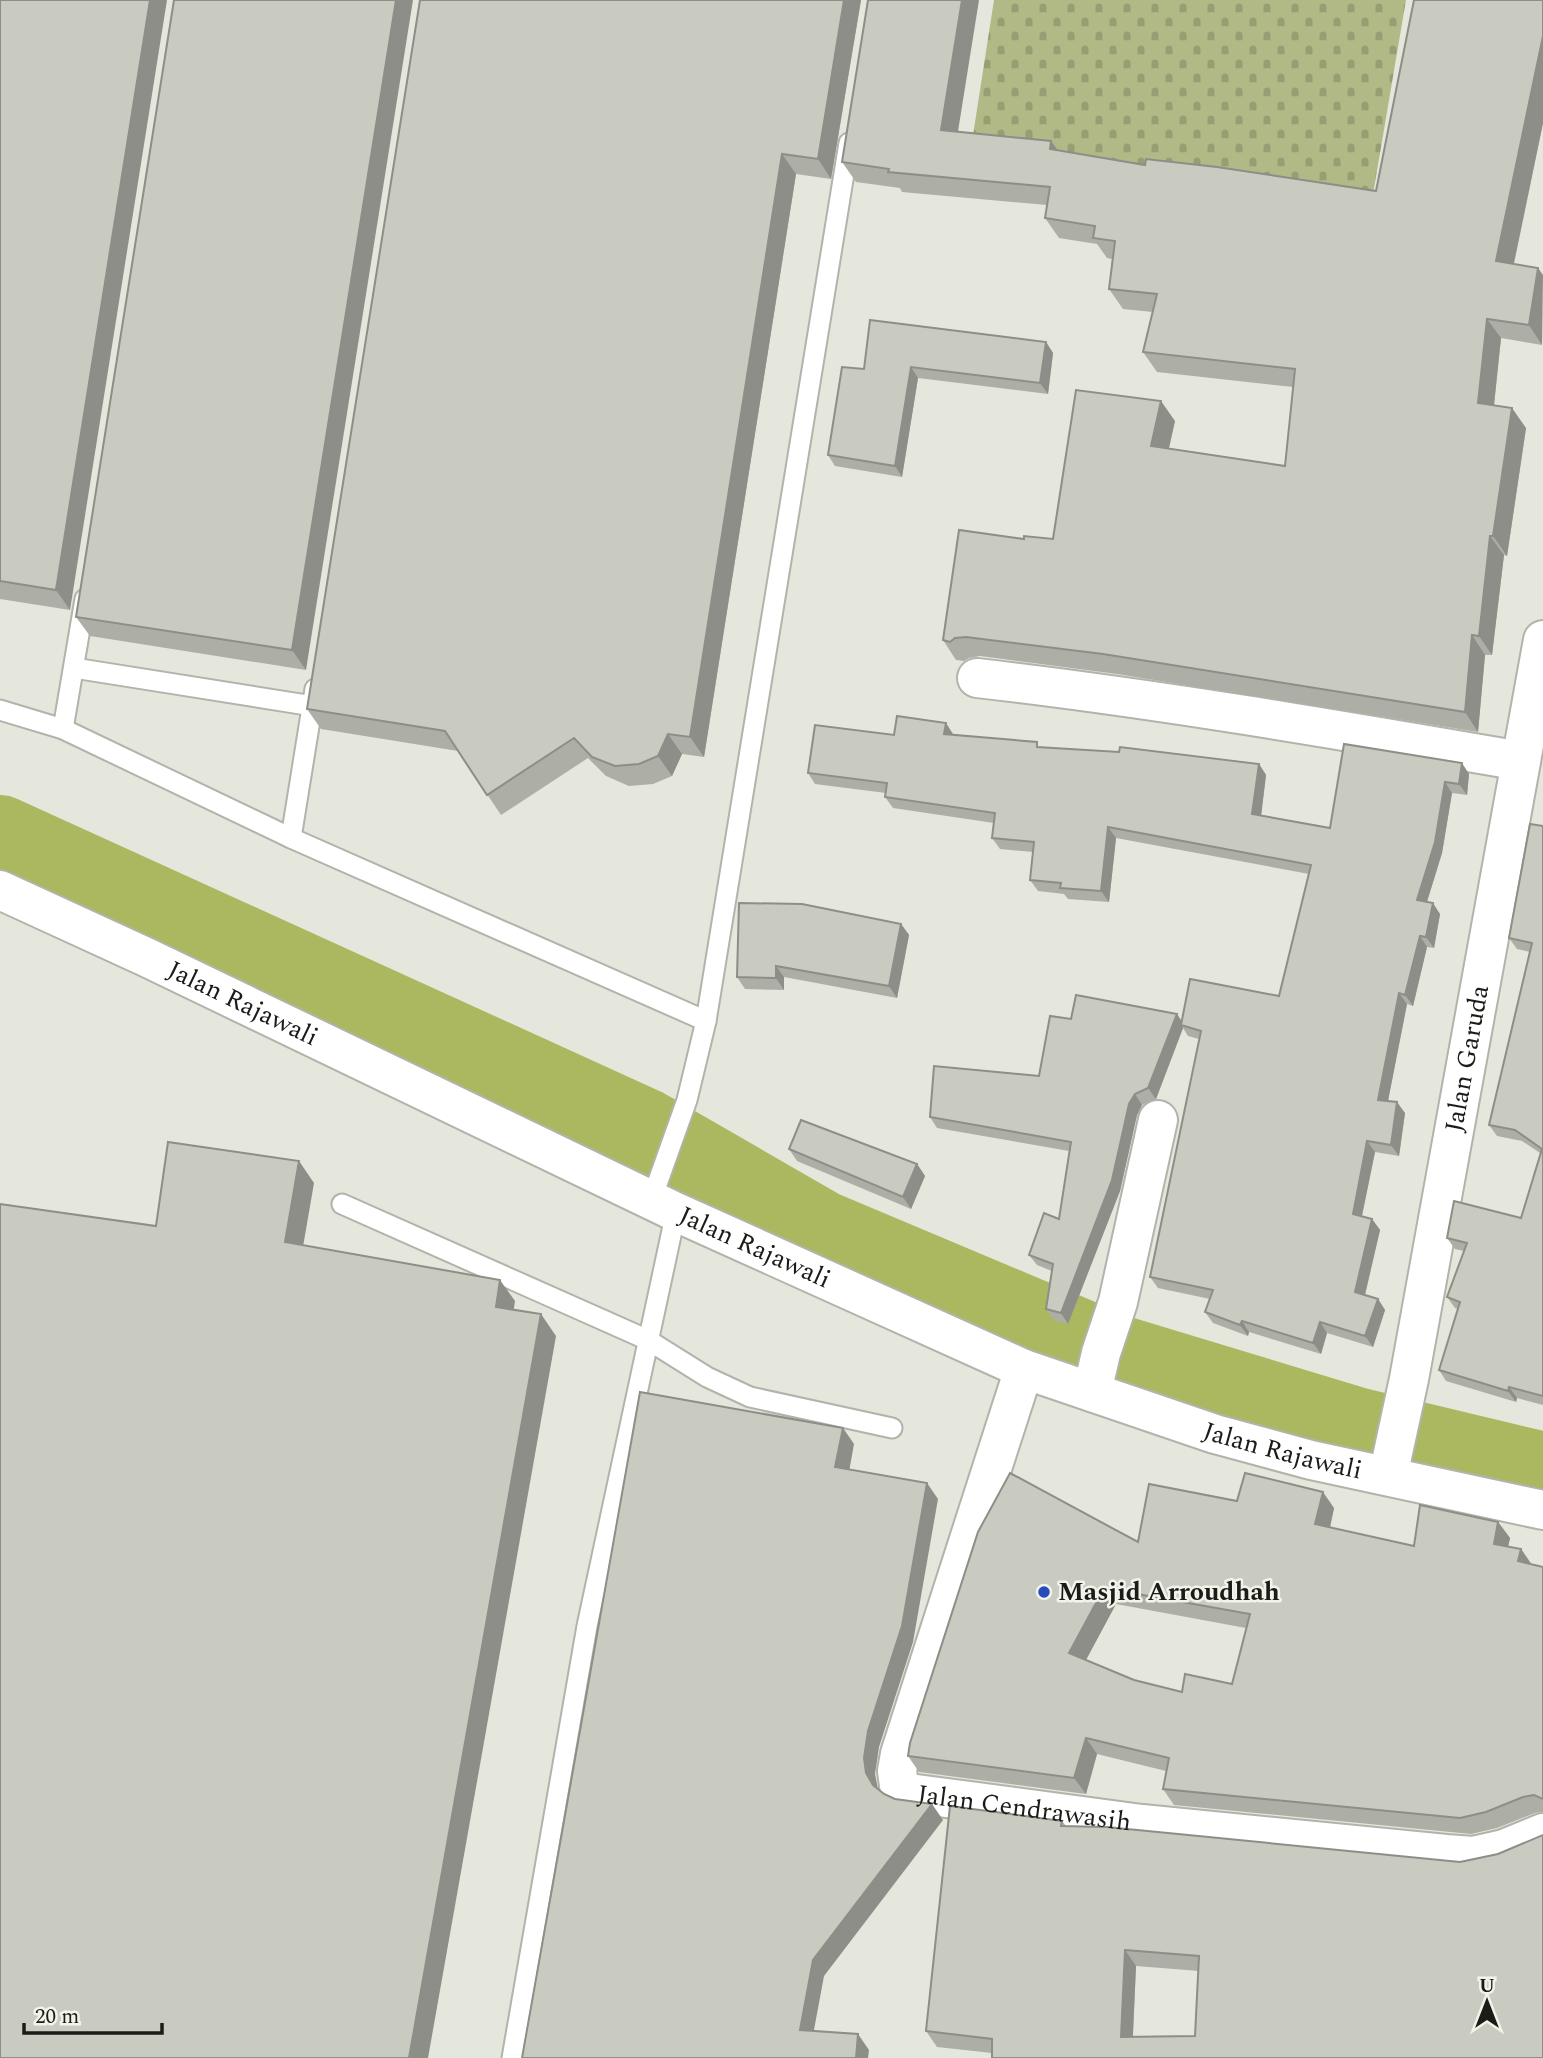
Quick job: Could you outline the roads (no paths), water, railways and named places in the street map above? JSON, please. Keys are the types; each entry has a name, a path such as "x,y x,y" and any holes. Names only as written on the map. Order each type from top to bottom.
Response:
{"street":[{"name":"Jalan Garuda","path":"1388,1476 1409,1379 1543,640"},
{"path":"977,678 1105,692 1521,761"},
{"name":"Jalan Rajawali","path":"0,890 146,957 664,1206 1024,1369 1215,1434 1311,1460 1543,1510"},
{"path":"1091,1392 1118,1302 1158,1119"},
{"name":"Jalan Cendrawasih","path":"1024,1369 900,1754 897,1772 899,1785 909,1793 1142,1824 1446,1854 1473,1856 1504,1849 1543,1833"}],"lane":[{"path":"512,2058 587,1626 648,1340 664,1206 665,1157 687,1100 706,1021 852,124"},
{"path":"63,729 87,586"},
{"path":"291,838 319,665"},
{"path":"74,668 313,706"},
{"path":"0,710 63,729 291,838 706,1021"},
{"path":"342,1204 648,1340 707,1377 751,1397 892,1427"}],"waterway":[{"path":"0,836 644,1129 821,1231 1118,1356 1359,1429 1543,1473"}],"place":[{"name":"Masjid Arroudhah","path":"1044,1592"}]}
